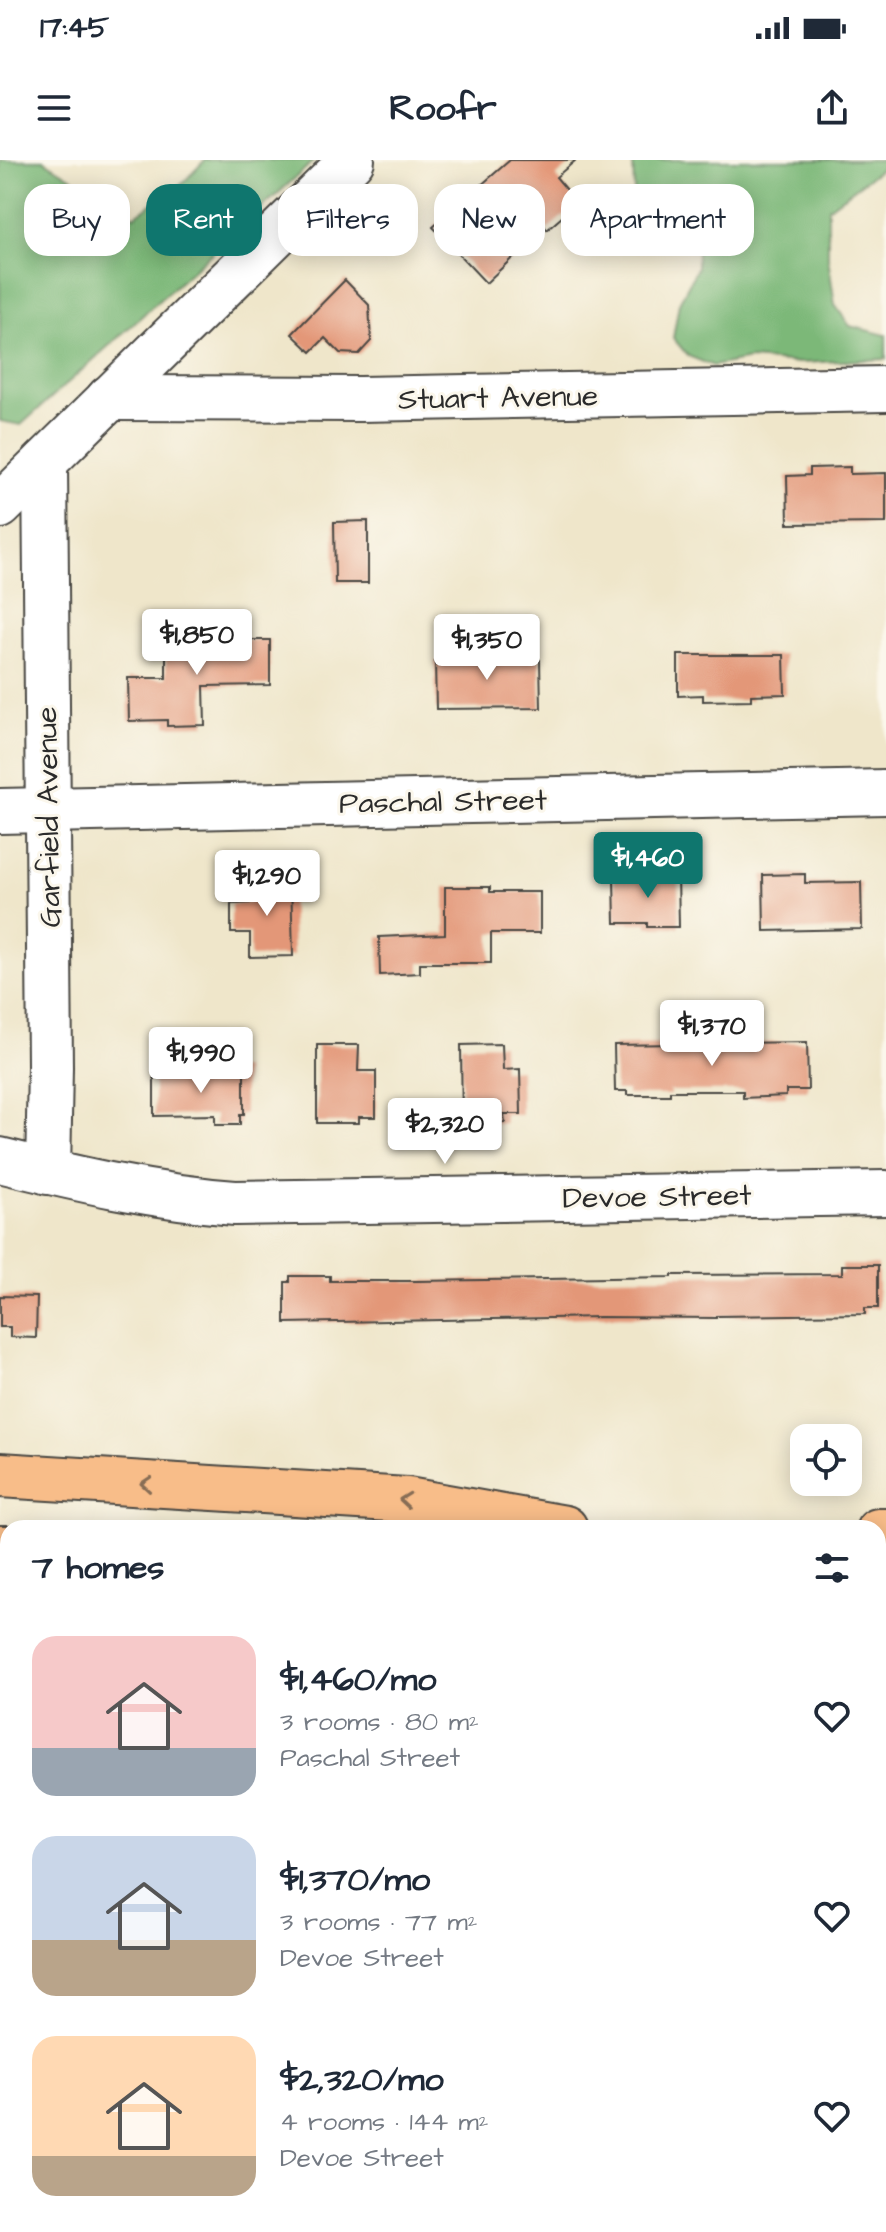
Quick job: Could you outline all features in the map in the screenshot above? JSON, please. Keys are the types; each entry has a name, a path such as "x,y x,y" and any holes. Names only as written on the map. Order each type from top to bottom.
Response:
{"highway":[{"path":"0,1475 407,1500 520,1520"}],"street":[{"path":"0,506 352,160"},
{"name":"Stuart Avenue","path":"109,398 360,399 886,389"},
{"name":"Garfield Avenue","path":"45,462 50,1067 48,1172"},
{"name":"Paschal Street","path":"0,811 886,792"},
{"name":"Devoe Street","path":"0,1160 182,1199 235,1203 886,1193"}],"green space":[{"path":"0,160 43,160 82,184 24,184 24,256 130,256 130,214 134,216 146,208 146,256 208,256 21,425 0,421"},
{"path":"205,160 315,160 288,184 278,184 278,193 262,208 262,184 182,184"},
{"path":"633,160 886,160 886,165 828,208 828,258 835,305 850,326 886,335 886,359 800,363 750,359 713,366 688,356 673,338 679,303 697,268 697,256 754,256 754,184 634,184"}],"building":[{"path":"510,160 576,160 556,177 562,184 561,218 547,230 545,184 482,184"},
{"path":"460,256 514,256 486,283"},
{"path":"345,280 369,305 371,341 359,354 340,353 325,338 311,352 292,334"},
{"path":"850,467 850,474 886,473 886,523 788,524 787,476 810,475 810,468"},
{"path":"368,521 368,583 335,583 334,522"},
{"path":"223,634 223,640 270,640 270,685 204,686 205,725 167,726 167,720 129,721 128,678 166,678 166,635"},
{"path":"487,645 487,661 540,660 541,708 436,709 435,661 459,661 459,646"},
{"path":"678,655 784,655 785,694 751,695 751,700 703,701 703,695 678,696"},
{"path":"678,873 679,927 615,923 614,878"},
{"path":"805,874 805,883 861,882 862,929 764,931 763,875"},
{"path":"291,878 293,956 250,957 250,933 231,933 231,904 250,903 250,879"},
{"path":"445,887 490,887 490,892 540,892 540,933 491,933 491,963 420,963 420,973 380,975 379,937 445,934"},
{"path":"807,1042 808,1090 786,1090 786,1096 743,1098 743,1091 670,1091 670,1095 627,1095 627,1091 615,1091 614,1045"},
{"path":"502,1044 503,1070 520,1069 521,1114 504,1114 505,1123 462,1124 461,1045"},
{"path":"317,1045 359,1045 358,1071 376,1071 376,1117 359,1117 359,1123 317,1123"},
{"path":"244,1069 244,1114 240,1114 240,1125 215,1125 215,1115 154,1116 154,1073"},
{"path":"842,1265 878,1265 878,1308 865,1308 865,1314 716,1318 285,1323 285,1282 290,1282 290,1276 330,1276 330,1281 416,1281 842,1274"},
{"path":"0,1296 37,1297 36,1338 10,1337 10,1327 0,1327"}]}
